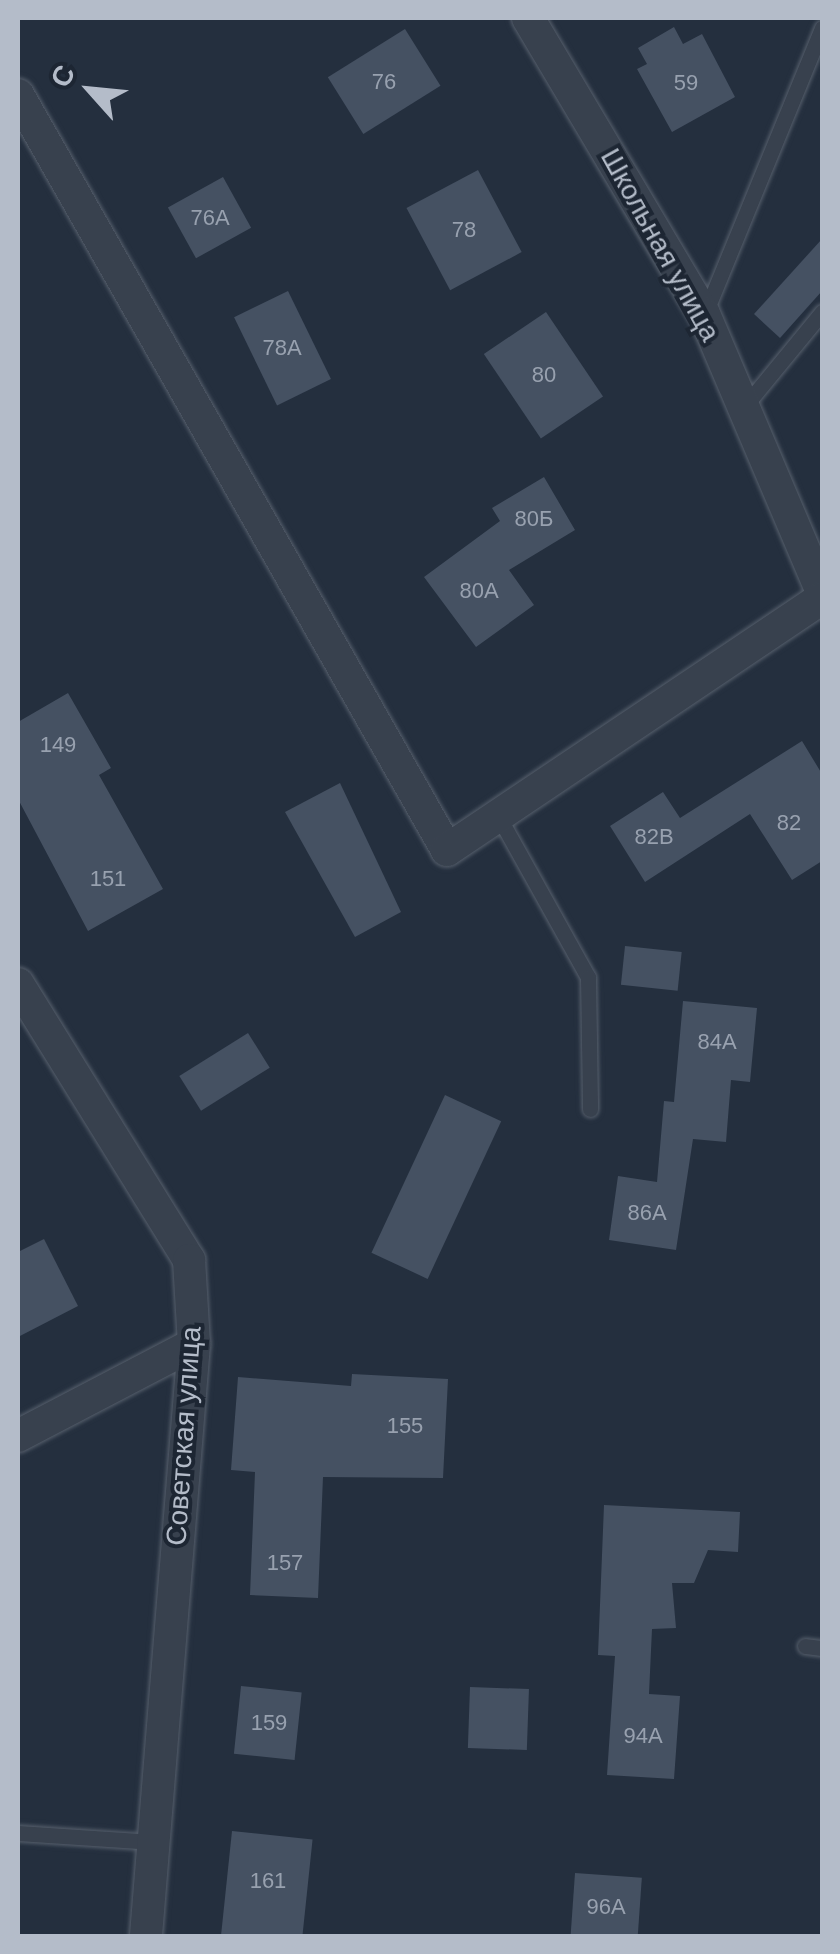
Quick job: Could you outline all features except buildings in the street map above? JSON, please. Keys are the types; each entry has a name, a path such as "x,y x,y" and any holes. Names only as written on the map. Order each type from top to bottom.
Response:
{"street":[{"name":"Школьная улица","path":"528,18 704,314 822,595"},
{"path":"18,95 447,850 496,811 822,595"},
{"name":"Советская улица","path":"18,984 189,1260 194,1344 146,1936"},
{"path":"18,1436 194,1344"}],"lane":[{"path":"704,314 822,28"},
{"path":"744,406 822,312"},
{"path":"496,811 588,978 590,1109"},
{"path":"804,1646 822,1648"},
{"path":"18,1833 154,1842"}]}
